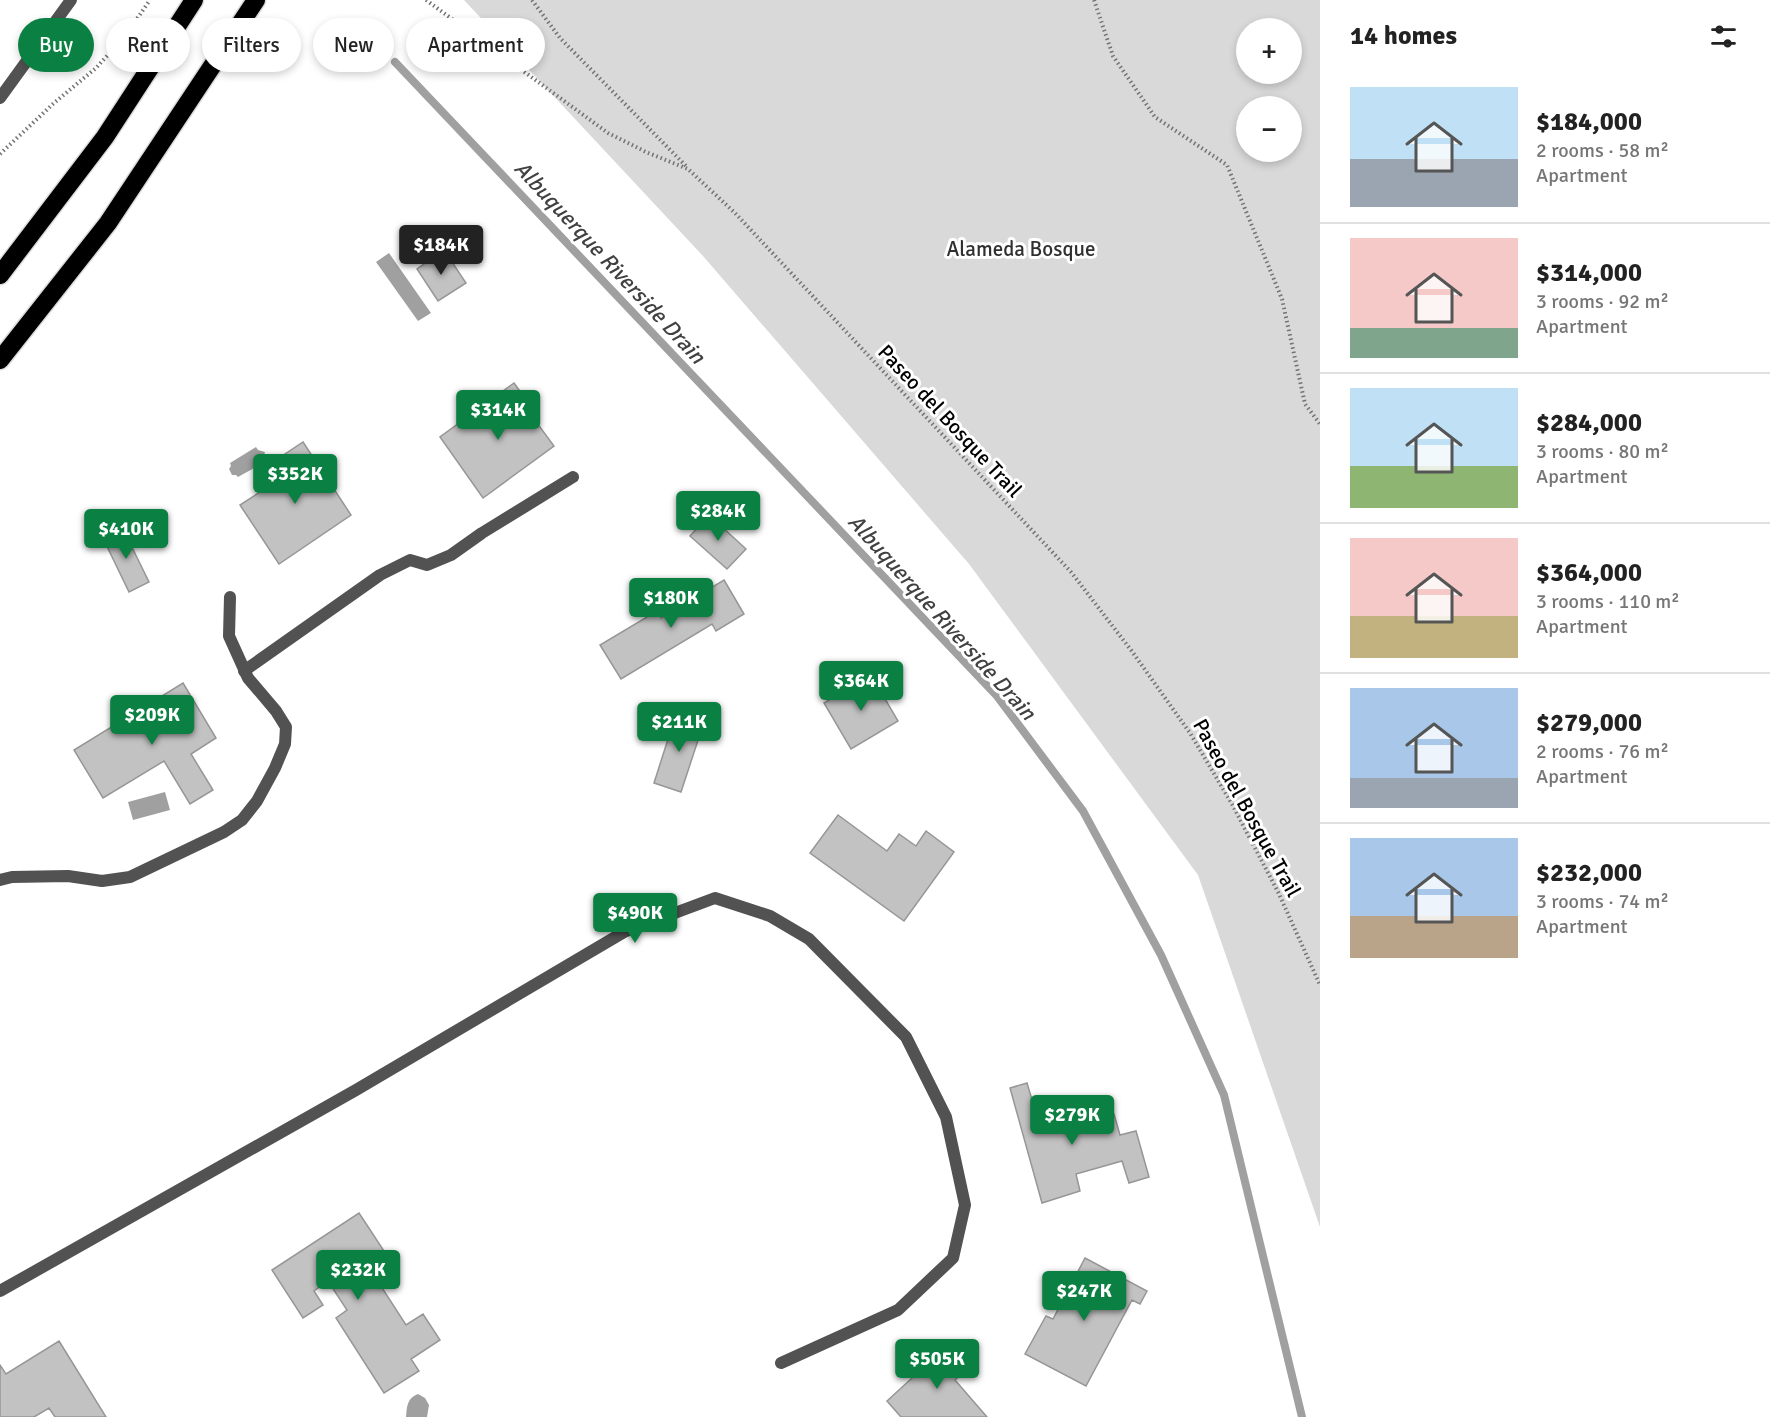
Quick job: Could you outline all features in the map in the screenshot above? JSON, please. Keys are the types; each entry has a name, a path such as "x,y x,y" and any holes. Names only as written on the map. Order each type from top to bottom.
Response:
{"highway":[{"path":"0,276 105,137 194,0"},
{"path":"0,360 108,223 256,0"}],"street":[{"path":"0,98 71,0"},
{"path":"244,671 380,575 410,560 427,566 451,555 482,532 573,477"},
{"path":"0,880 12,877 68,876 102,881 130,877 224,832 242,820 257,801 275,768 285,744 286,727 244,671 229,636 230,597"},
{"path":"0,1291 356,1090 624,932 715,898 770,916 809,939 906,1037 946,1117 965,1205 953,1258 898,1310 781,1363"}],"path":[{"path":"0,154 54,103 96,68 125,36 150,0"},
{"name":"Paseo del Bosque Trail","path":"426,0 608,133 688,169 744,221 1077,580 1131,650 1190,733 1232,804 1280,894 1320,985"},
{"path":"532,0 560,38 688,169"},
{"path":"1094,0 1113,56 1155,117 1227,165 1282,299 1305,404 1320,424"}],"green space":[{"name":"Alameda Bosque","path":"464,0 1320,0 1320,1227 1198,875 969,564 703,256 531,72 545,72 545,18 481,18"}],"shaded area":[{"path":"389,253 431,313 418,321 376,262"},
{"path":"256,447 265,452 263,459 265,462 238,477 232,475 229,469 230,463"},
{"path":"165,792 170,810 133,820 128,802"},
{"path":"418,1394 425,1398 429,1405 427,1417 406,1417 410,1400"}],"building":[{"path":"444,250 466,283 438,301 417,269"},
{"path":"514,383 538,416 534,419 554,446 483,498 440,437"},
{"path":"303,442 351,515 279,564 240,505 283,477 273,462"},
{"path":"709,515 746,549 727,569 690,536"},
{"path":"123,529 149,582 129,592 103,538"},
{"path":"724,580 744,614 716,631 712,624 621,679 600,645 657,611 661,618"},
{"path":"871,675 898,721 851,749 824,703"},
{"path":"183,683 216,738 191,754 213,790 190,804 164,761 103,798 74,750"},
{"path":"676,714 704,722 681,792 654,783"},
{"path":"838,815 887,851 899,834 916,846 926,831 954,852 904,921 810,853"},
{"path":"1027,1083 1033,1103 1054,1097 1063,1129 1114,1114 1120,1135 1136,1131 1149,1177 1129,1183 1122,1161 1076,1174 1080,1191 1042,1203 1010,1088"},
{"path":"359,1213 384,1251 366,1263 406,1325 423,1314 440,1340 411,1359 419,1371 384,1393 336,1318 347,1310 328,1281 314,1291 323,1305 303,1318 272,1270"},
{"path":"1085,1258 1147,1291 1140,1304 1132,1300 1086,1386 1025,1354 1046,1316 1053,1319"},
{"path":"59,1341 106,1417 55,1417 49,1408 34,1417 0,1417 0,1365 6,1374"},
{"path":"950,1343 971,1366 955,1380 987,1417 901,1417 887,1401"}],"waterway":[{"name":"Albuquerque Riverside Drain","path":"395,62 997,696 1083,811 1161,955 1224,1095 1302,1417"}]}
